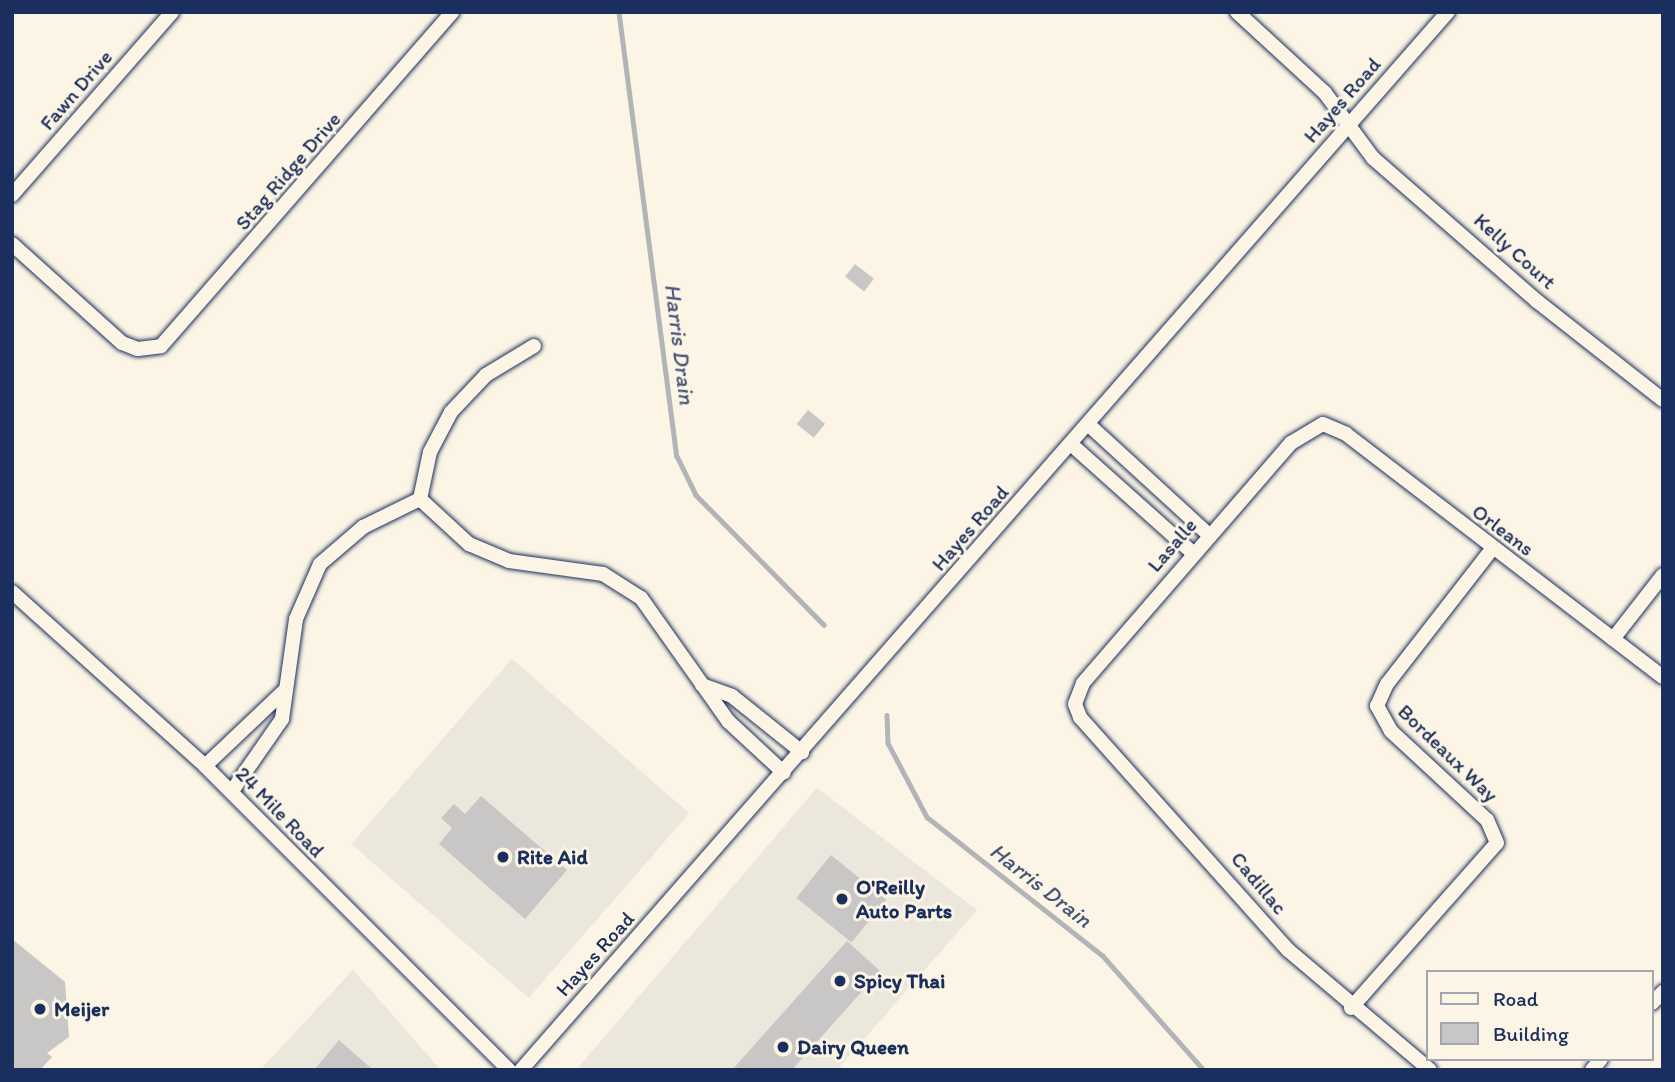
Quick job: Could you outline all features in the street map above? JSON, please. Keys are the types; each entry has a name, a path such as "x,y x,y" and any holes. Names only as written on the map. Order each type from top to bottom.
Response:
{"street":[{"name":"Fawn Drive","path":"12,195 172,12"},
{"name":"Stag Ridge Drive","path":"12,244 122,343 150,349 173,335 452,12"},
{"name":"Kelly Court","path":"1237,12 1325,93 1373,158 1537,301 1663,400"},
{"name":"Hayes Road","path":"521,1070 1072,445 1448,12"},
{"path":"420,499 430,452 451,412 486,375 534,346"},
{"path":"1089,425 1209,535"},
{"name":"Lasalle","path":"1075,704 1090,673 1193,552 1292,443 1317,426"},
{"name":"Orleans","path":"1317,426 1346,434 1492,549 1663,677"},
{"path":"1072,445 1193,552"},
{"path":"420,499 469,544 509,561 603,574 641,597 728,722 784,773"},
{"path":"232,791 282,719 296,620 320,564 363,527 420,499"},
{"name":"Bordeaux Way","path":"1350,1008 1497,843 1487,820 1391,731 1377,706 1387,684 1492,549"},
{"path":"1613,639 1663,575"},
{"name":"24 Mile Road","path":"12,592 232,791 509,1070"},
{"path":"701,684 732,696 802,752"},
{"path":"205,766 285,690"},
{"name":"Cadillac","path":"1075,704 1091,731 1153,792 1288,950 1350,1008 1430,1070"}],"shaded area":[{"path":"512,659 689,813 529,998 351,844"},
{"path":"817,788 977,910 837,1070 576,1070"},
{"path":"353,970 441,1070 260,1070"}],"building":[{"path":"855,264 874,279 864,291 845,277"},
{"path":"808,410 825,424 814,438 797,424"},
{"name":"Rite Aid","path":"481,796 567,870 525,919 439,844 452,828 441,818 454,804 465,814"},
{"name":"O'Reilly Auto Parts","path":"831,855 886,900 852,942 796,898"},
{"name":"Meijer","path":"12,939 65,982 69,1037 47,1053 52,1057 40,1070 12,1070"},
{"path":"847,941 880,971 792,1070 732,1070"},
{"path":"339,1040 373,1070 314,1070"}],"waterway":[{"name":"Harris Drain","path":"619,12 677,456 696,495 824,625"},
{"name":"Harris Drain","path":"887,715 888,743 927,817 1103,956 1204,1070"}],"place":[{"name":"Rite Aid","path":"503,857"},
{"name":"O'Reilly Auto Parts","path":"842,899"},
{"name":"Spicy Thai","path":"840,981"},
{"name":"Meijer","path":"40,1009"},
{"name":"Dairy Queen","path":"783,1047"}]}
